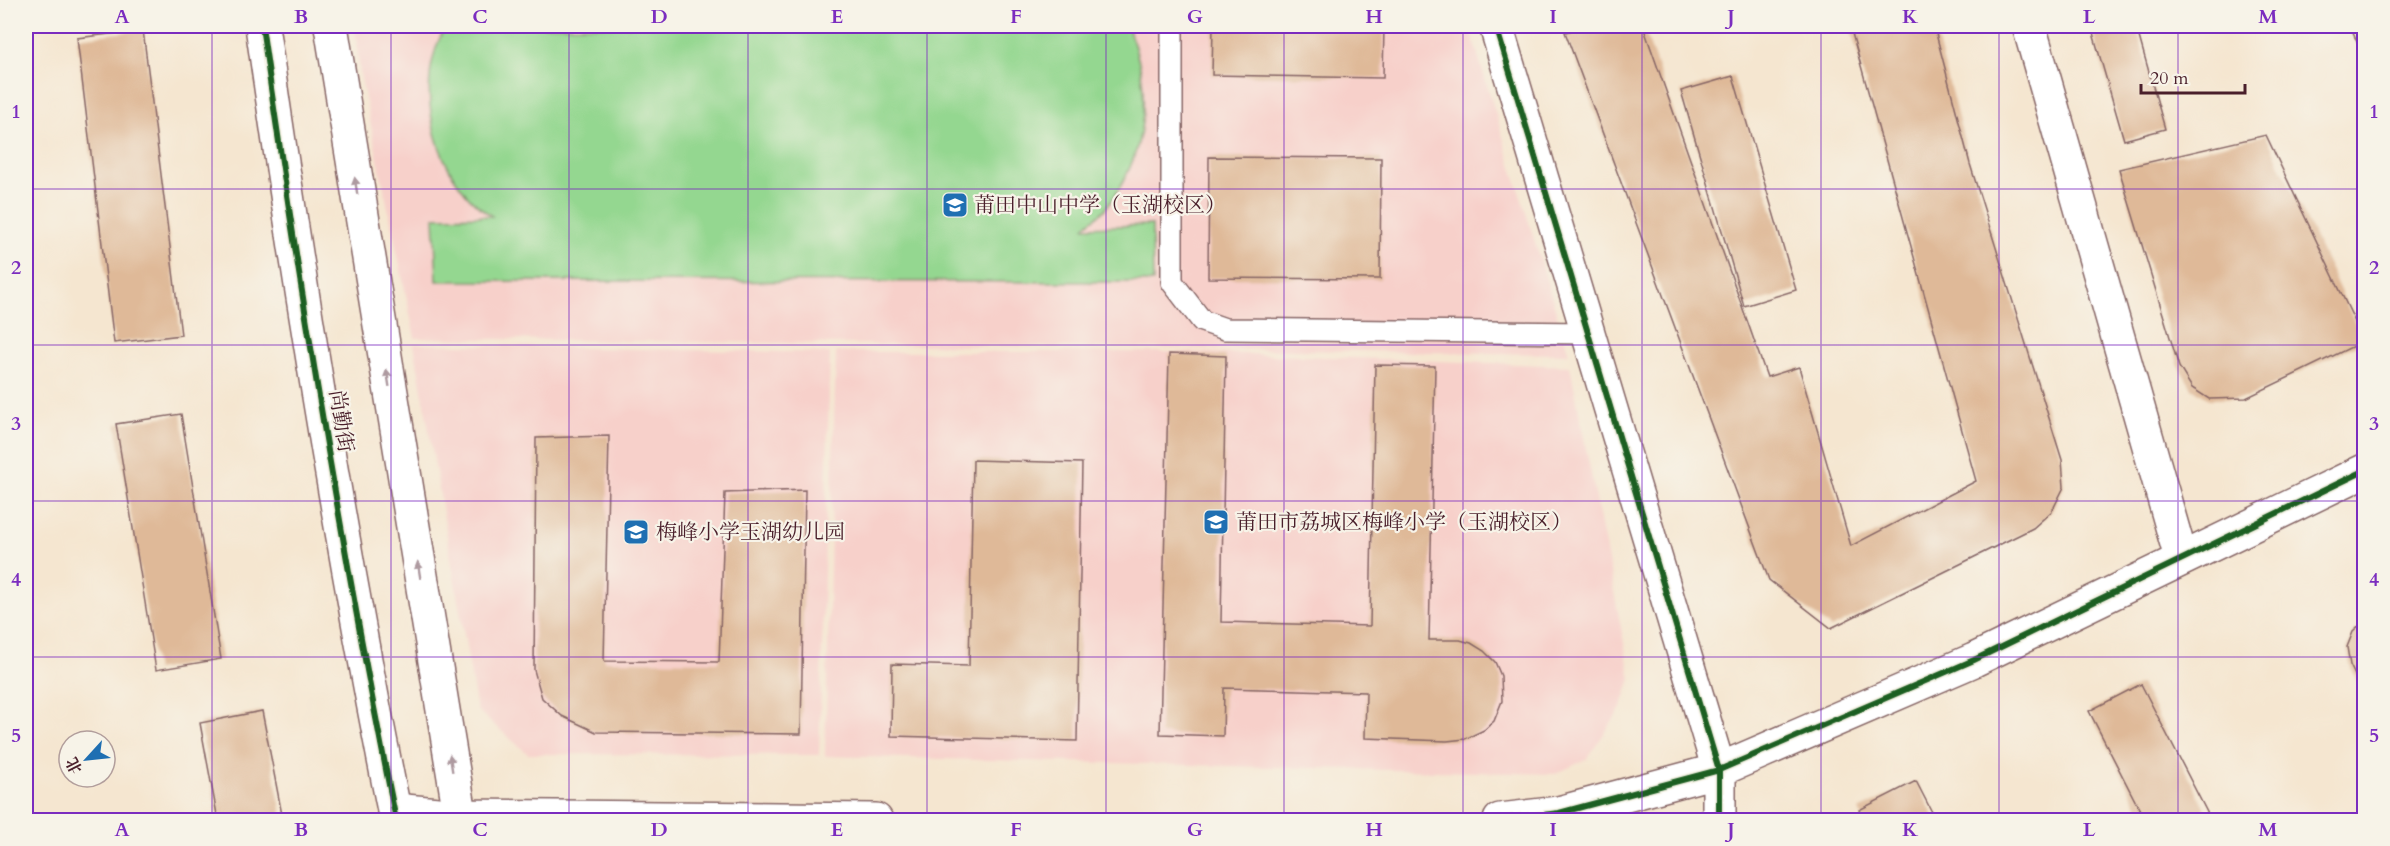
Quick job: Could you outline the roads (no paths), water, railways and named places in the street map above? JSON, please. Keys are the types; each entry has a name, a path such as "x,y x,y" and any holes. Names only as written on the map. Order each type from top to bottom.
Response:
{"street":[{"name":"尚勤街","path":"262,26 283,172 359,636 395,815"},
{"path":"331,26 460,818"},
{"path":"1496,26 1719,770 1719,820"},
{"path":"2029,26 2181,558"},
{"path":"1500,820 1559,813 1719,770 1974,660 2364,471"},
{"path":"395,815 460,818 876,820"}],"lane":[{"path":"1172,26 1172,282 1202,321 1225,329 1588,333"}],"place":[{"name":"莆田中山中学（玉湖校区）","path":"955,205"},
{"name":"莆田市荔城区梅峰小学（玉湖校区）","path":"1216,522"},
{"name":"梅峰小学玉湖幼儿园","path":"636,532"}]}
